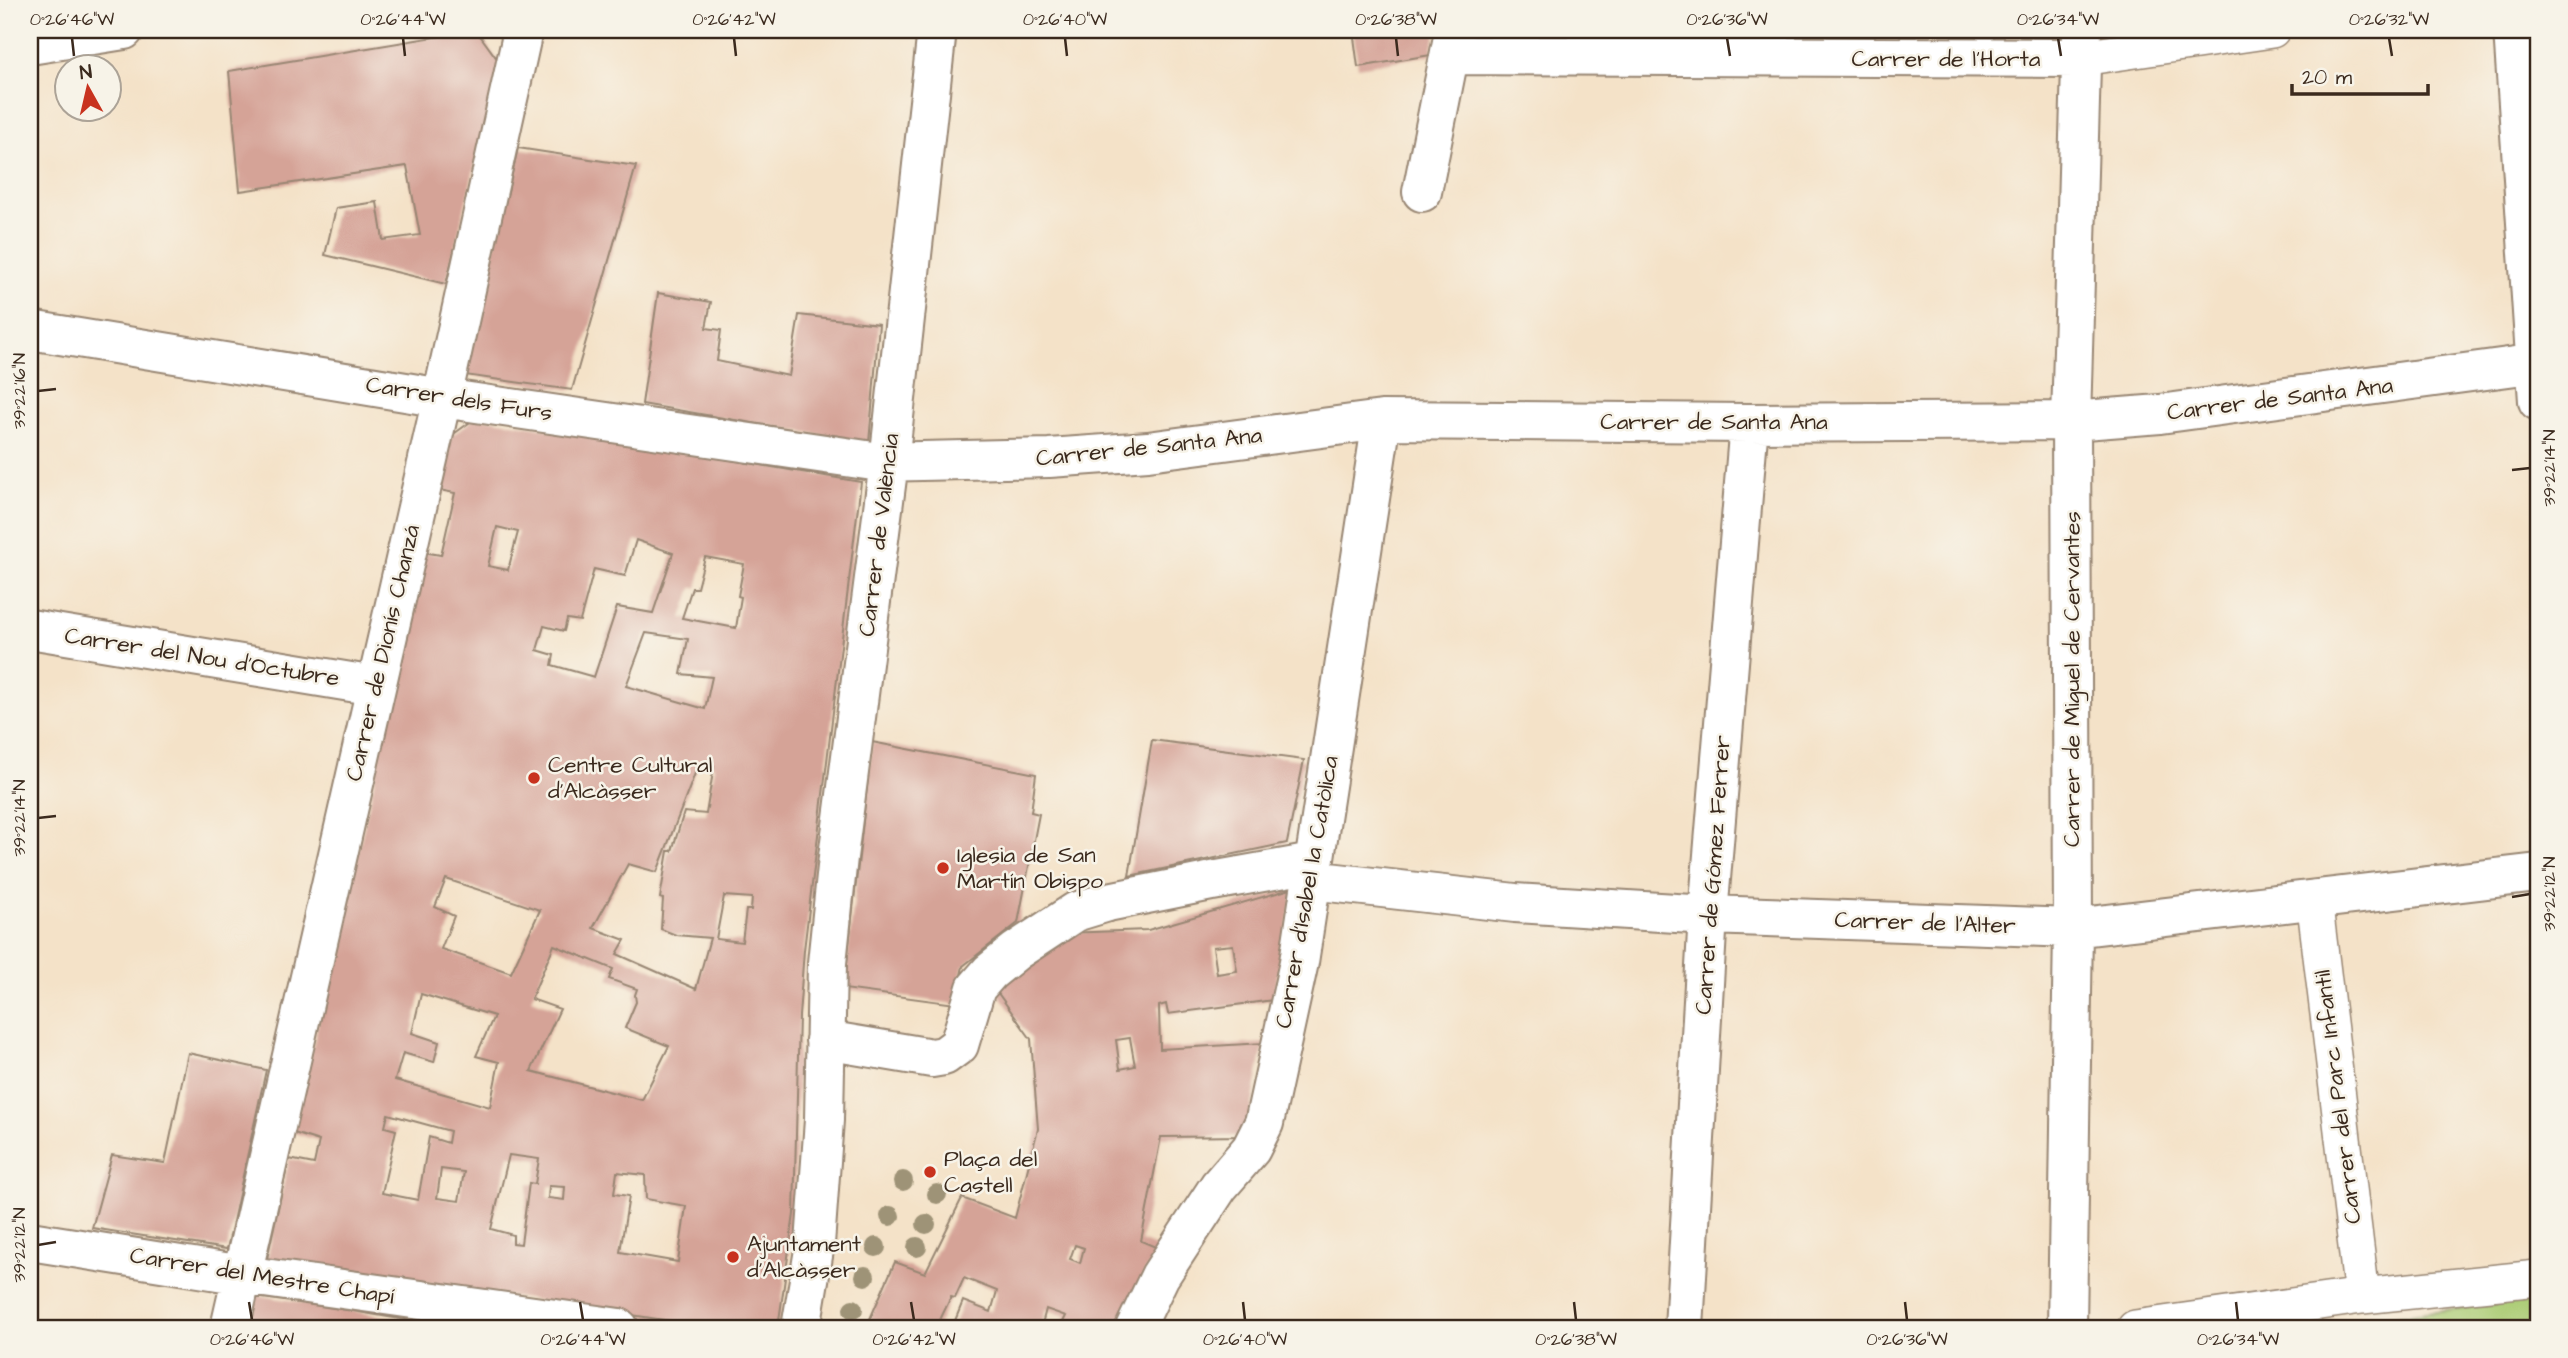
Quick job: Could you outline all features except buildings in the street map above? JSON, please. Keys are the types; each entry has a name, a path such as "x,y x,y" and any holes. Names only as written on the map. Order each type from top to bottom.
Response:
{"street":[{"path":"30,45 124,30"},
{"name":"Carrer de Dionís Chanzá","path":"230,1328 442,398 518,53 520,30"},
{"name":"Carrer de València","path":"825,1040 827,963 838,857 889,462 937,30"},
{"name":"Carrer de l'Horta","path":"1422,192 1452,42 2081,44 2273,30"},
{"path":"2513,30 2538,401"},
{"name":"Carrer de Miguel de Cervantes","path":"2067,1328 2073,928 2071,421 2081,44"},
{"name":"Carrer dels Furs","path":"30,330 442,398 889,462"},
{"name":"Carrer de Santa Ana","path":"889,462 1049,458 1148,451 1382,420 1749,423 2071,421 2173,413 2537,363"},
{"name":"Carrer d'Isabel la Catòlica","path":"1135,1328 1160,1276 1219,1186 1251,1149 1264,1123 1299,962 1382,420"},
{"name":"Carrer de Gómez Ferrer","path":"1684,1328 1708,915 1749,423"},
{"name":"Carrer del Nou d'Octubre","path":"30,629 375,686"},
{"name":"Carrer de l'Alter","path":"825,1040 932,1058 944,1056 959,1045 976,988 984,979 1016,951 1075,912 1108,902 1186,886 1312,872 1515,903 1708,915 2073,928 2538,873"},
{"name":"Carrer del Parc Infantil","path":"2314,898 2362,1296"},
{"path":"801,1328 815,1244 824,1120 825,1040"},
{"name":"Carrer del Mestre Chapí","path":"30,1241 544,1323 620,1328"},
{"path":"2135,1328 2362,1296 2538,1278"}],"green space":[{"path":"2538,1299 2538,1328 2294,1328"}],"place":[{"name":"Centre Cultural d'Alcàsser","path":"534,778"},
{"name":"Iglesia de San Martín Obispo","path":"943,868"},
{"name":"Plaça del Castell","path":"930,1172"},
{"name":"Ajuntament d'Alcàsser","path":"733,1257"}]}
